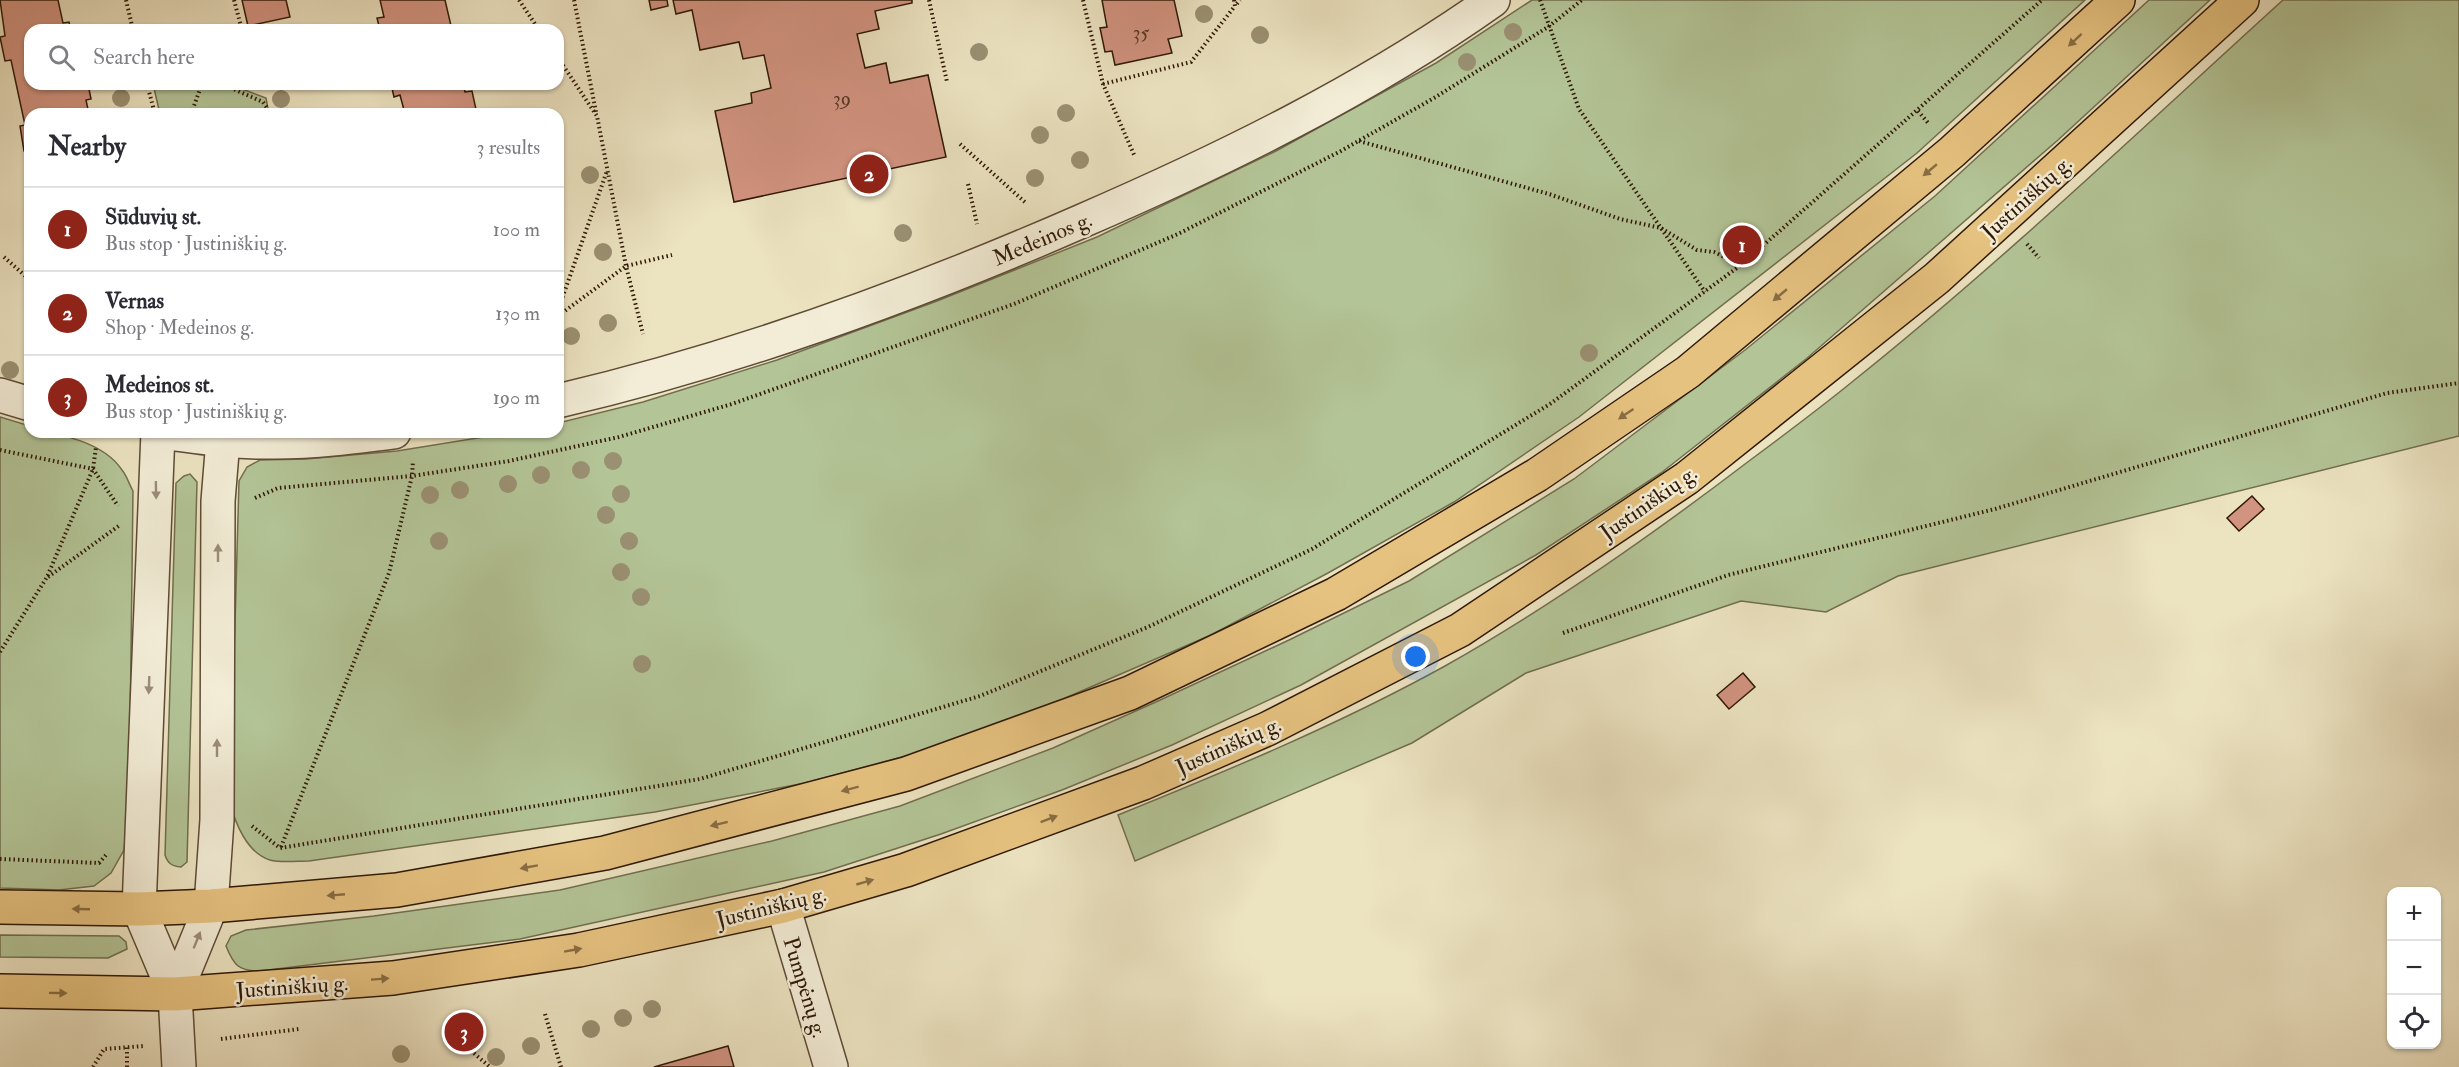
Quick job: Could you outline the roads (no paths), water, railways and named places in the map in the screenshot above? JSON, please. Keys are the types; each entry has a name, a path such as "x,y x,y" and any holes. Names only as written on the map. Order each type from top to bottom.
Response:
{"main road":[{"path":"0,907 139,909 211,906 397,890 605,853 906,774 1141,688 1336,594 1537,474 1689,372 1952,152 2118,0"},
{"name":"Justiniškių g.","path":"0,991 175,994 393,978 579,950 783,906 906,870 1143,783 1267,729 1460,630 1686,477 1928,285 2242,0"}],"street":[{"name":"Medeinos g.","path":"564,400 620,386 808,328 933,283 1035,242 1182,177 1303,116 1397,64 1493,0"},
{"path":"0,395 24,402"},
{"path":"159,438 139,909 175,994 179,1067"},
{"path":"207,438 274,442 326,440 404,443"},
{"path":"175,994 211,906 217,820 218,501 223,440"},
{"name":"Pumpėnų g.","path":"783,906 831,1067"}],"place":[{"name":"Vernas","path":"869,174"},
{"name":"Sūduvių st.","path":"1742,245"},
{"name":"Medeinos st.","path":"464,1032"}]}
